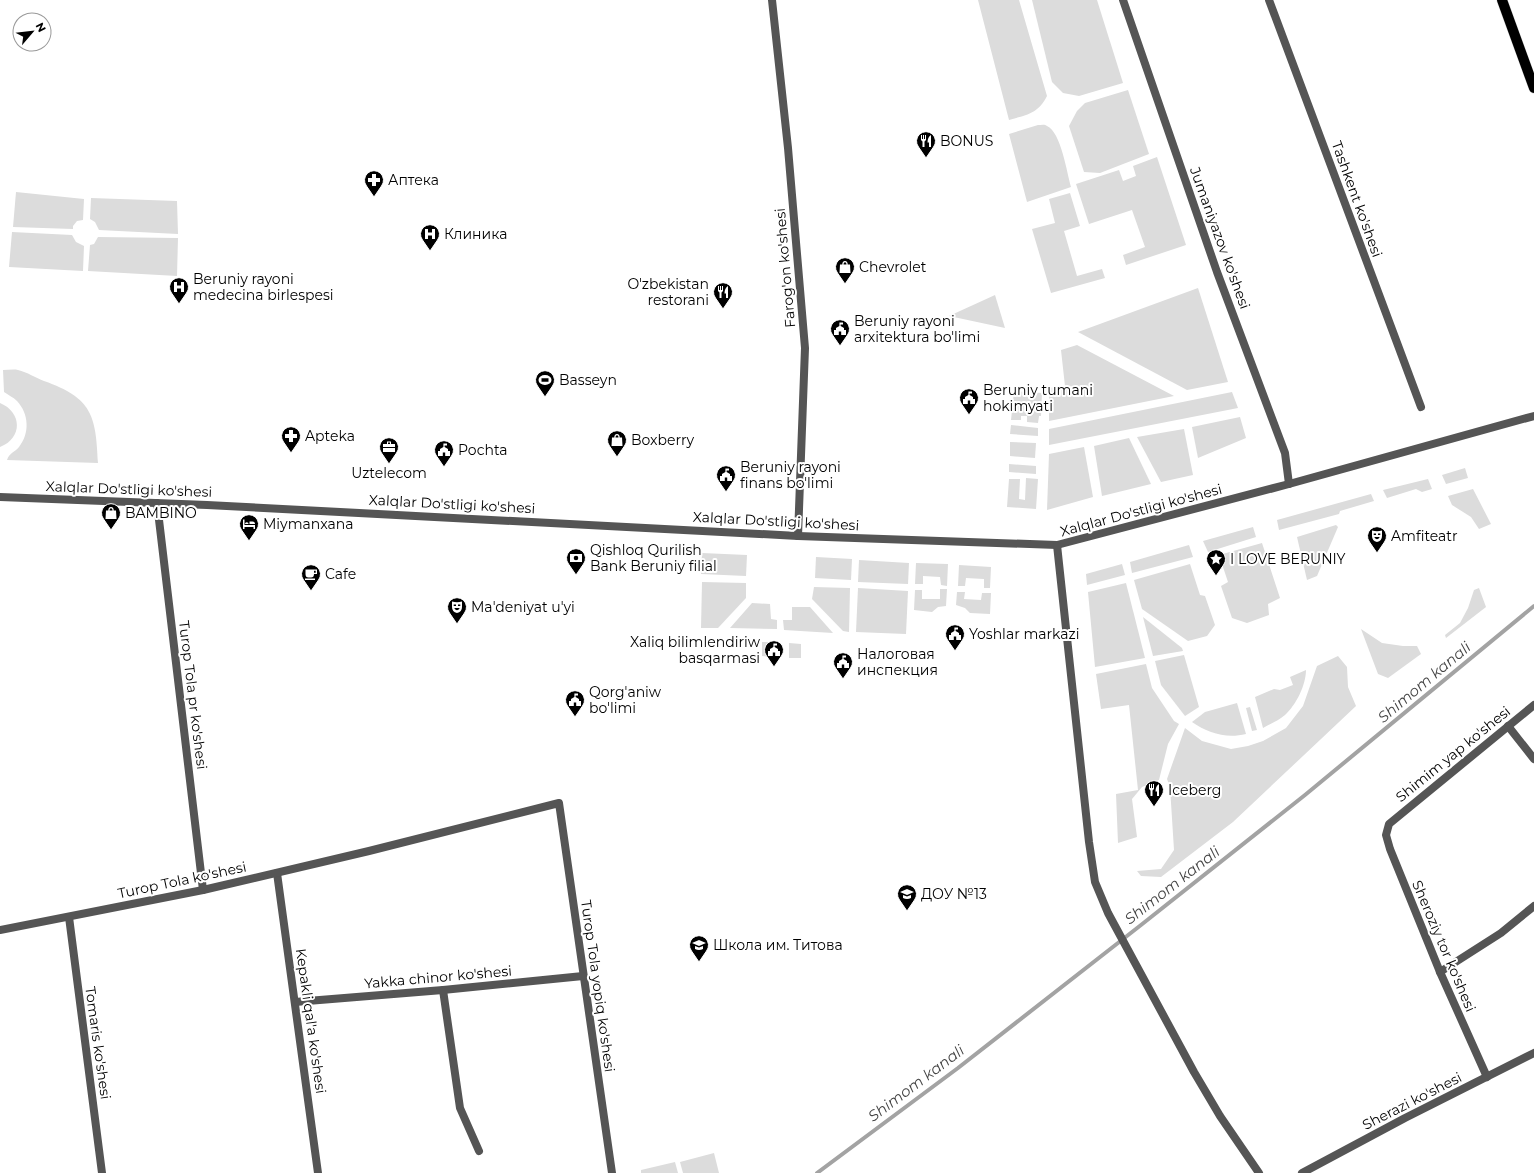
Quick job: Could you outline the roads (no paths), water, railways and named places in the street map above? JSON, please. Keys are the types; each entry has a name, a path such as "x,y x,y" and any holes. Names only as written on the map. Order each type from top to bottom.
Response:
{"main road":[{"path":"1502,0 1534,88"}],"street":[{"name":"Farog'on ko'shesi","path":"772,0 788,148 805,348 798,536"},
{"name":"Jumaniyazov ko'shesi","path":"1123,0 1217,272 1285,453 1289,484"},
{"name":"Tashkent ko'shesi","path":"1269,0 1421,407"},
{"name":"Xalqlar Do'stligi ko'shesi","path":"0,497 157,503 798,536 1057,545 1289,484 1534,416"},
{"name":"Turop Tola pr ko'shesi","path":"157,503 203,890"},
{"path":"1057,545 1089,842 1095,882 1112,920 1216,1110 1259,1173"},
{"name":"Shimim yap ko'shesi","path":"1389,824 1534,705"},
{"path":"1508,726 1534,759"},
{"name":"Turop Tola ko'shesi","path":"0,930 203,890 369,851 558,803"},
{"name":"Turop Tola yopiq ko'shesi","path":"558,803 612,1173"},
{"name":"Sheroziy tor ko'shesi","path":"1389,824 1386,835 1390,849 1440,972 1487,1077"},
{"name":"Kepakli qal'a ko'shesi","path":"277,873 318,1173"},
{"path":"1440,972 1501,933 1534,906"},
{"name":"Tomaris ko'shesi","path":"68,917 102,1173"},
{"name":"Yakka chinor ko'shesi","path":"295,1002 443,990 583,976"},
{"path":"443,990 460,1108 479,1151"},
{"name":"Sherazi ko'shesi","path":"1302,1173 1404,1118 1534,1053"}],"waterway":[{"name":"Shimom kanali","path":"817,1173 958,1068 1141,925 1305,795 1534,606"}],"place":[{"name":"BONUS","path":"926,158"},
{"name":"Аптека","path":"374,197"},
{"name":"Клиника","path":"430,251"},
{"name":"Chevrolet","path":"845,284"},
{"name":"Beruniy rayoni medecina birlespesi","path":"179,304"},
{"name":"O'zbekistan restorani","path":"723,309"},
{"name":"Beruniy rayoni arxitektura bo'limi","path":"840,346"},
{"name":"Basseyn","path":"545,397"},
{"name":"Beruniy tumani hokimyati","path":"969,415"},
{"name":"Apteka","path":"291,453"},
{"name":"Boxberry","path":"617,457"},
{"name":"Uztelecom","path":"389,464"},
{"name":"Pochta","path":"444,467"},
{"name":"Beruniy rayoni finans bo'limi","path":"726,492"},
{"name":"BAMBINO","path":"111,530"},
{"name":"Miymanxana","path":"249,541"},
{"name":"Amfiteatr","path":"1377,553"},
{"name":"Qishloq Qurilish Bank Beruniy filial","path":"576,575"},
{"name":"I LOVE BERUNIY","path":"1216,576"},
{"name":"Cafe","path":"311,591"},
{"name":"Ma'deniyat u'yi","path":"457,624"},
{"name":"Yoshlar markazi","path":"955,651"},
{"name":"Xaliq bilimlendiriw basqarmasi","path":"774,667"},
{"name":"Налоговая инспекция","path":"843,679"},
{"name":"Qorg'aniw bo'limi","path":"575,717"},
{"name":"Iceberg","path":"1154,807"},
{"name":"ДОУ №13","path":"907,911"},
{"name":"Школа им. Титова","path":"699,962"}]}
